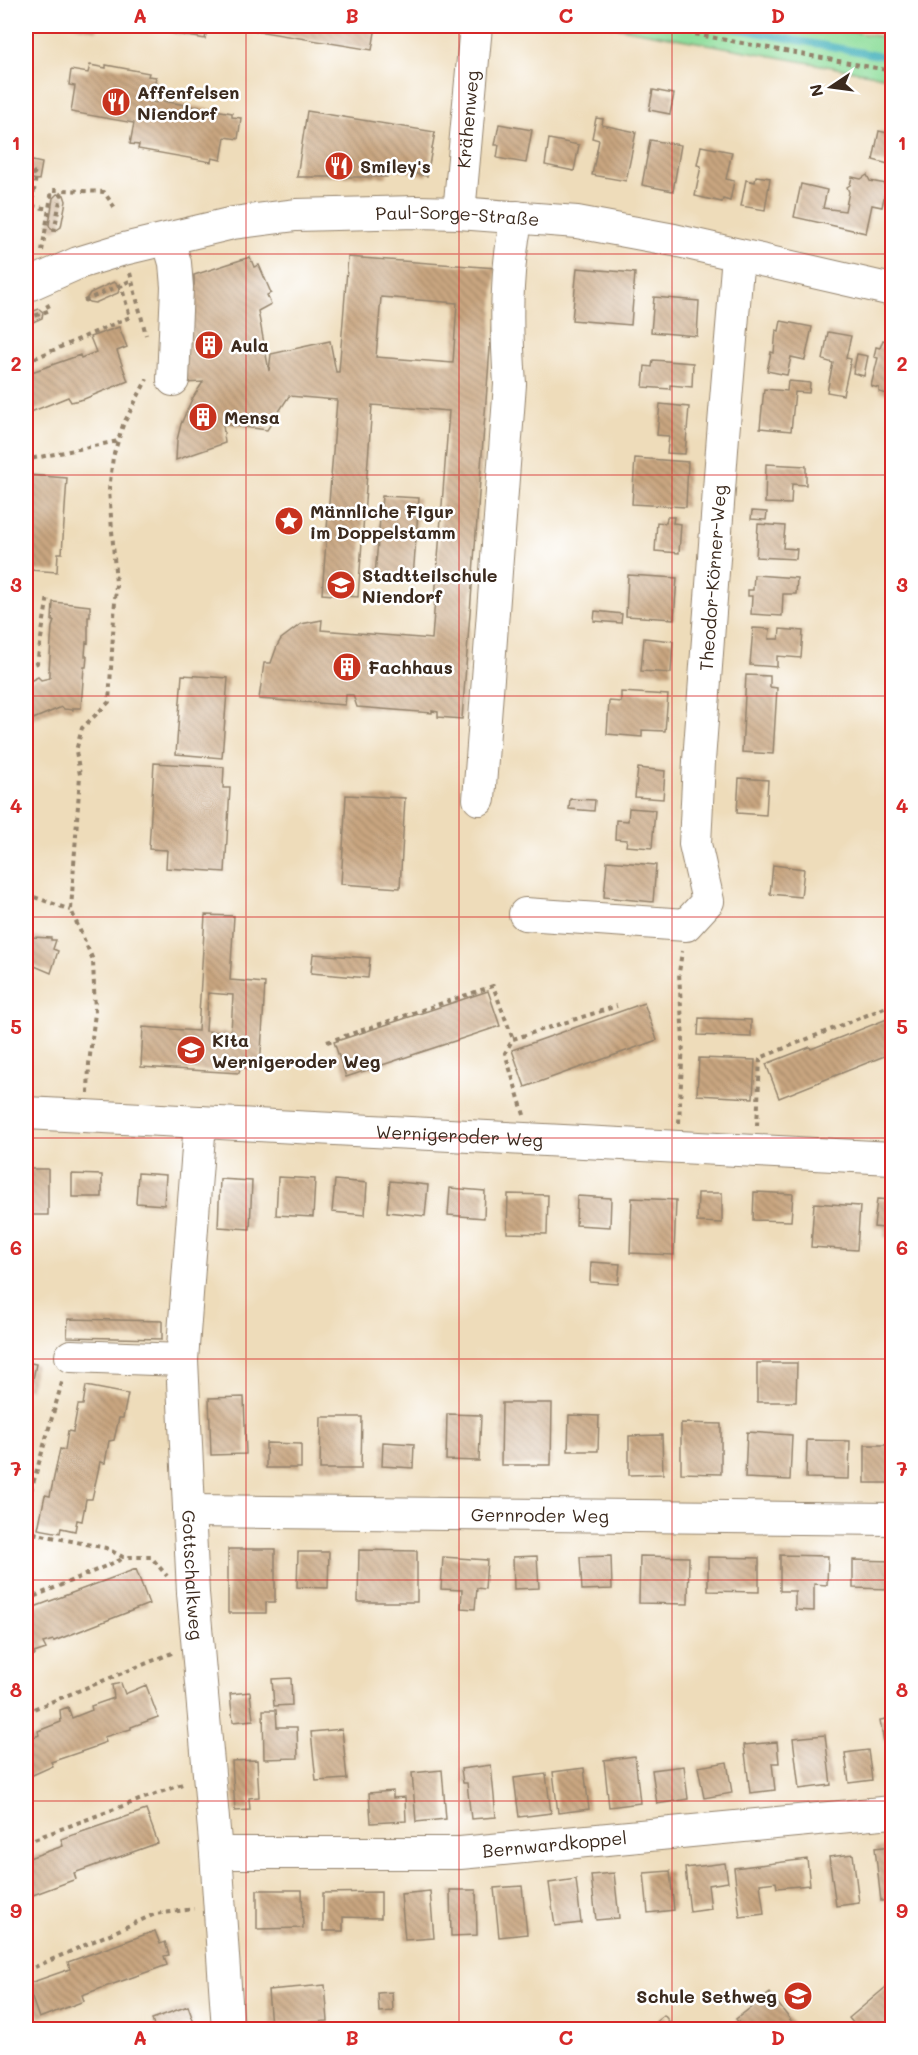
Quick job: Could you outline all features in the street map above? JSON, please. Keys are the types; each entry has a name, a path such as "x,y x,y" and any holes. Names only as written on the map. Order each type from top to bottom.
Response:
{"street":[{"name":"Krähenweg","path":"459,213 476,26"},
{"name":"Paul-Sorge-Straße","path":"26,286 78,263 124,249 233,223 296,215 416,212 577,222 892,290"},
{"path":"479,799 510,384 506,323 511,245 517,217"},
{"path":"160,379 177,287 175,263 168,239"},
{"name":"Theodor-Körner-Weg","path":"686,925 708,901 695,844 699,761 738,255"},
{"path":"525,914 686,925"},
{"name":"Wernigeroder Weg","path":"26,1113 892,1158"},
{"name":"Gottschalkweg","path":"200,1122 182,1360 193,1593 216,1853 228,2030"},
{"path":"71,1356 182,1360"},
{"name":"Gernroder Weg","path":"189,1511 892,1519"},
{"name":"Bernwardkoppel","path":"216,1853 460,1853 892,1812"}],"path":[{"path":"651,26 892,71"},
{"path":"26,165 36,176 32,206 49,209"},
{"path":"54,232 62,190 104,192 115,208"},
{"path":"124,249 147,332 147,344"},
{"path":"84,301 132,280"},
{"path":"26,362 130,317 121,285"},
{"path":"87,1115 88,1064 95,1013 93,960 71,910 80,775 76,751 82,729 109,702 116,584 109,490 113,457 123,425 160,379"},
{"path":"26,464 30,459 118,441"},
{"path":"26,667 37,663 48,596"},
{"path":"26,894 71,910"},
{"path":"678,1148 683,1041 679,973 686,925"},
{"path":"327,1042 493,986 513,1039"},
{"path":"756,1151 760,1058 892,1005"},
{"path":"531,1138 505,1053 513,1039 617,1006"},
{"path":"26,1508 71,1356"},
{"path":"26,1527 37,1534 106,1548 123,1557 151,1557 178,1592 193,1593"},
{"path":"26,1600 123,1557"},
{"path":"26,1712 197,1643"},
{"path":"26,1842 208,1774"},
{"path":"26,1971 155,1914 219,1905"}],"green space":[{"path":"610,26 823,26 892,39 892,78"}],"building":[{"path":"72,26 98,26 97,31"},
{"path":"172,26 208,26 205,39 170,33"},
{"path":"252,26 376,26 372,50 251,30"},
{"path":"90,65 106,68 106,65 149,73 148,76 156,77 151,102 156,103 157,100 232,113 232,117 241,118 238,139 225,137 221,160 212,158 211,162 138,149 139,145 130,144 134,123 71,112 75,86 69,85 71,70 88,73"},
{"path":"653,90 674,94 670,114 649,110"},
{"path":"307,111 435,132 427,176 388,168 387,177 297,177"},
{"path":"596,118 603,119 602,125 636,132 626,181 592,175 599,140 592,138"},
{"path":"499,124 532,130 526,163 497,158 499,145 495,145"},
{"path":"879,131 892,134 892,165 873,160"},
{"path":"549,139 579,145 574,171 545,165"},
{"path":"650,140 681,145 673,191 642,185"},
{"path":"701,146 732,152 726,179 734,181 730,201 723,199 722,202 695,196 701,166 697,165"},
{"path":"28,160 42,163 39,180 26,178"},
{"path":"867,175 870,181 887,184 882,207 872,205 866,233 794,217 801,184 827,190 823,208 845,211 849,192 847,187 852,177 861,179"},
{"path":"756,176 770,178 765,210 741,206 746,180 755,182"},
{"path":"57,194 64,195 66,201 61,227 55,231 49,225 53,198"},
{"path":"250,257 254,267 259,265 271,293 267,295 271,304 258,311 269,371 271,354 330,341 336,372 339,372 348,257 496,268 462,719 438,717 438,712 432,711 432,713 357,707 353,695 346,695 345,705 259,699 264,663 271,663 281,639 301,624 322,620 321,630 432,639 449,411 372,405 358,597 322,594 337,400 289,396 267,430 223,424 225,443 176,460 181,424 192,399 203,382 183,383 184,285 194,285 194,275","holes":["381,297 457,303 453,363 376,357"]},
{"path":"577,268 635,273 631,325 572,320"},
{"path":"114,282 120,287 118,293 95,303 89,302 87,298 90,293"},
{"path":"654,297 699,301 697,336 651,332"},
{"path":"39,309 43,312 42,318 26,325 26,314"},
{"path":"781,321 812,327 805,360 791,357 787,375 767,371 771,352 774,353 776,330 779,331"},
{"path":"119,327 127,347 117,351 128,381 84,399 71,402 68,397 26,414 26,374 80,355 81,358 96,352 90,337"},
{"path":"828,332 851,336 846,358 851,359 843,395 827,392 833,363 823,360"},
{"path":"883,340 892,343 892,395 879,392 879,388 871,386 878,358 874,357 876,347 880,348"},
{"path":"857,354 868,356 864,376 853,373"},
{"path":"653,360 693,363 692,387 670,385 670,389 643,387 645,366 652,367"},
{"path":"788,381 810,383 809,393 795,392 791,431 760,428 764,389 787,391"},
{"path":"660,404 689,407 685,454 667,453 669,436 657,435"},
{"path":"635,458 688,462 686,507 632,504"},
{"path":"766,464 806,466 806,485 792,484 791,504 765,503"},
{"path":"29,475 67,478 62,553 58,553 57,572 30,570 26,572"},
{"path":"382,496 419,498 413,578 375,575"},
{"path":"752,511 767,512 766,520 751,519"},
{"path":"667,517 674,517 673,523 681,524 679,553 655,551 657,522 666,523"},
{"path":"758,524 785,526 783,548 797,549 796,559 756,557"},
{"path":"628,575 677,578 674,619 626,616"},
{"path":"754,575 797,578 796,594 783,594 782,616 751,614 752,596 748,596 748,590 753,590"},
{"path":"53,602 90,606 81,708 73,708 73,710 62,707 26,722 26,683 38,677 41,680 50,678"},
{"path":"595,611 622,614 621,623 594,621"},
{"path":"753,628 770,629 769,639 779,639 780,629 803,631 801,658 777,656 777,667 750,665"},
{"path":"644,638 673,641 671,673 641,671"},
{"path":"182,675 228,678 222,758 176,754"},
{"path":"746,675 770,676 770,687 777,688 773,754 742,752"},
{"path":"621,692 668,695 665,731 642,730 642,737 607,734 609,701 621,702"},
{"path":"154,763 224,767 223,788 230,788 225,872 166,868 167,850 149,849"},
{"path":"638,768 665,771 663,799 635,797"},
{"path":"739,778 768,780 766,815 737,813"},
{"path":"346,795 405,798 400,888 341,884"},
{"path":"570,799 595,800 594,811 569,809"},
{"path":"629,808 655,810 652,848 626,846 627,840 615,839 616,820 628,821"},
{"path":"607,861 656,865 653,902 604,897"},
{"path":"773,865 804,869 801,897 770,894"},
{"path":"205,915 234,916 230,980 265,983 260,1069 240,1068 239,1073 141,1067 143,1027 198,1031","holes":["208,993 233,995 231,1033 206,1031"]},
{"path":"32,927 32,937 56,940 53,949 58,951 51,973 30,964 26,965 26,929"},
{"path":"313,954 370,958 368,978 311,973"},
{"path":"488,991 500,1026 346,1077 334,1042"},
{"path":"644,1003 657,1040 525,1087 512,1050"},
{"path":"892,1017 892,1053 779,1098 766,1064"},
{"path":"699,1018 751,1020 751,1037 698,1035"},
{"path":"699,1058 755,1060 753,1098 697,1095"},
{"path":"26,1169 48,1169 48,1215 26,1215"},
{"path":"138,1173 166,1175 164,1205 136,1203"},
{"path":"72,1174 102,1175 102,1197 72,1197"},
{"path":"278,1177 315,1179 313,1217 276,1215"},
{"path":"220,1179 252,1181 250,1229 218,1227"},
{"path":"335,1180 367,1183 365,1215 332,1212"},
{"path":"390,1181 428,1185 425,1216 387,1212"},
{"path":"450,1188 485,1191 484,1218 448,1215"},
{"path":"754,1192 793,1194 791,1221 753,1220"},
{"path":"698,1193 722,1193 722,1223 697,1222"},
{"path":"508,1194 548,1195 547,1234 507,1233"},
{"path":"577,1196 611,1198 610,1227 576,1225"},
{"path":"632,1198 676,1200 674,1255 630,1253"},
{"path":"877,1199 892,1200 892,1238 884,1237 884,1228 874,1227"},
{"path":"814,1203 860,1206 857,1250 811,1247"},
{"path":"591,1262 620,1264 618,1284 590,1282"},
{"path":"68,1319 162,1321 162,1339 67,1337"},
{"path":"26,1362 36,1364 31,1389 26,1388"},
{"path":"757,1363 797,1363 796,1402 757,1402"},
{"path":"86,1386 128,1394 123,1418 119,1418 114,1440 109,1441 105,1463 100,1462 92,1499 86,1499 82,1521 77,1520 75,1531 61,1528 60,1533 38,1529 45,1495 50,1496 60,1449 65,1450 68,1431 73,1432 78,1405 83,1405"},
{"path":"244,1397 246,1454 211,1455 209,1398"},
{"path":"502,1403 552,1403 551,1465 501,1465"},
{"path":"447,1414 481,1415 479,1461 446,1460"},
{"path":"569,1415 599,1416 598,1451 568,1451"},
{"path":"321,1417 362,1417 361,1469 320,1469"},
{"path":"681,1423 721,1424 721,1474 681,1473"},
{"path":"747,1432 792,1435 790,1480 745,1478"},
{"path":"662,1435 663,1474 629,1475 629,1436"},
{"path":"807,1440 850,1441 849,1479 806,1478"},
{"path":"383,1442 414,1444 413,1468 382,1466"},
{"path":"266,1443 301,1444 301,1468 266,1468"},
{"path":"865,1445 892,1445 892,1483 865,1483"},
{"path":"228,1549 275,1549 275,1602 266,1602 266,1613 228,1613"},
{"path":"359,1550 417,1551 417,1602 358,1602"},
{"path":"298,1552 329,1552 328,1588 297,1587"},
{"path":"780,1555 828,1556 827,1585 814,1584 814,1611 795,1610 795,1591 780,1591"},
{"path":"537,1556 539,1588 514,1589 513,1557"},
{"path":"611,1556 612,1589 582,1590 580,1557"},
{"path":"640,1556 689,1557 688,1604 639,1603"},
{"path":"443,1557 487,1560 485,1589 477,1588 475,1609 461,1608 462,1590 441,1589"},
{"path":"708,1557 759,1558 759,1592 708,1591"},
{"path":"853,1560 892,1561 892,1589 853,1588"},
{"path":"136,1569 149,1604 54,1641 43,1643 46,1649 26,1657 26,1618 31,1615 29,1609"},
{"path":"291,1678 292,1705 274,1706 272,1679"},
{"path":"121,1683 125,1694 146,1685 158,1717 131,1727 131,1729 104,1737 106,1742 51,1762 53,1766 26,1778 26,1740 39,1735 38,1731 61,1722 60,1710 68,1707 72,1718 92,1710 91,1706 114,1698 112,1685"},
{"path":"250,1692 253,1720 233,1722 230,1694"},
{"path":"263,1710 276,1710 277,1727 297,1727 298,1758 264,1759"},
{"path":"892,1718 892,1741 884,1742 880,1720"},
{"path":"342,1729 347,1779 316,1781 311,1732"},
{"path":"825,1735 831,1785 799,1789 793,1738"},
{"path":"777,1742 779,1763 772,1763 775,1790 750,1793 744,1745"},
{"path":"868,1750 872,1780 849,1783 845,1753"},
{"path":"635,1756 640,1803 609,1807 604,1760"},
{"path":"257,1760 259,1797 249,1798 250,1810 235,1811 232,1761"},
{"path":"727,1762 732,1793 704,1798 698,1767"},
{"path":"491,1765 496,1817 471,1819 467,1783 463,1783 461,1769"},
{"path":"684,1766 688,1799 657,1804 652,1770"},
{"path":"584,1768 589,1809 558,1813 553,1772"},
{"path":"442,1770 446,1819 416,1822 412,1773"},
{"path":"546,1774 551,1813 519,1817 514,1778"},
{"path":"393,1791 393,1798 405,1797 406,1821 371,1823 369,1793"},
{"path":"146,1810 158,1843 74,1873 76,1879 33,1895 26,1873 26,1859 63,1846 61,1839"},
{"path":"892,1846 892,1899 881,1901 875,1848"},
{"path":"853,1854 859,1903 836,1906 829,1857"},
{"path":"807,1859 810,1885 777,1888 776,1882 760,1884 764,1914 740,1917 734,1868"},
{"path":"725,1863 728,1882 708,1885 711,1909 690,1912 685,1868"},
{"path":"670,1871 674,1910 648,1913 644,1873"},
{"path":"614,1873 619,1918 596,1920 591,1875"},
{"path":"576,1879 581,1923 555,1926 549,1883"},
{"path":"522,1886 527,1934 499,1937 494,1888"},
{"path":"257,1890 302,1890 303,1928 257,1929"},
{"path":"450,1890 476,1890 477,1935 451,1936"},
{"path":"430,1891 434,1938 405,1940 401,1894"},
{"path":"381,1892 381,1918 343,1917 343,1931 323,1931 323,1893"},
{"path":"155,1931 160,1944 165,1942 169,1955 164,1956 167,1965 82,1995 84,2001 39,2018 27,1984 70,1969 68,1962"},
{"path":"892,1982 892,2030 859,2030 849,2018"},
{"path":"325,1985 328,2021 271,2025 268,1990"},
{"path":"392,1992 393,2011 379,2012 378,1993"},
{"path":"770,1993 798,2030 744,2030 736,2019"},
{"path":"188,2006 194,2023 175,2030 155,2030 152,2019"},
{"path":"664,2015 676,2030 646,2030"}],"waterway":[{"path":"721,26 892,58"}],"place":[{"name":"Affenfelsen Niendorf","path":"116,102"},
{"name":"Smiley's","path":"339,166"},
{"name":"Aula","path":"209,345"},
{"name":"Mensa","path":"203,417"},
{"name":"Männliche Figur im Doppelstamm","path":"289,521"},
{"name":"Stadtteilschule Niendorf","path":"341,585"},
{"name":"Fachhaus","path":"347,667"},
{"name":"Kita Wernigeroder Weg","path":"191,1050"},
{"name":"Schule Sethweg","path":"798,1996"}]}
